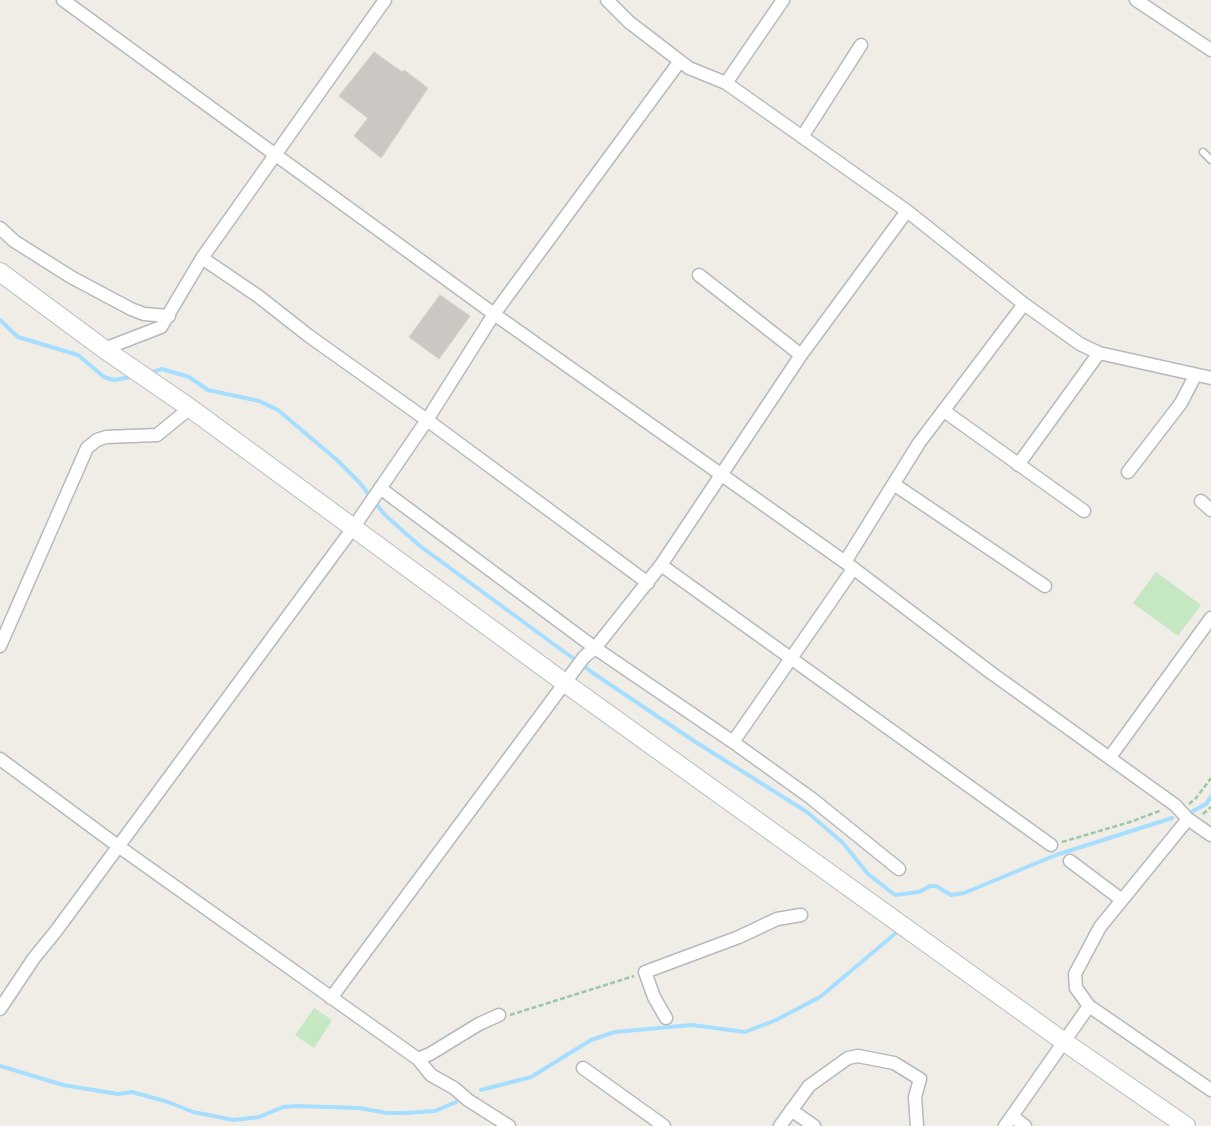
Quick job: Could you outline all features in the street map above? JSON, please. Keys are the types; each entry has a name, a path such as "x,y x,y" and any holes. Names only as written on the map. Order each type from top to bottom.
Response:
{"street":[{"path":"63,0 274,156 849,566 990,672 1175,805 1188,819 1211,835"},
{"path":"104,349 162,327 202,258 384,0"},
{"path":"607,0 629,22 689,68 726,83 907,211 1024,304 1080,344 1099,352 1195,376 1211,378"},
{"path":"726,83 783,0"},
{"path":"1136,0 1211,50"},
{"path":"802,137 862,45"},
{"path":"0,1009 34,958 56,931 353,528 427,420 494,314 680,61"},
{"path":"331,998 584,657 595,648 662,565 801,355 907,211"},
{"path":"0,228 14,241 71,277 131,309 144,314 169,316"},
{"path":"202,258 427,420 648,583"},
{"path":"0,272 1063,1041 1186,1126"},
{"path":"699,276 801,355"},
{"path":"733,742 849,566 919,443 1024,304"},
{"path":"1018,465 1099,352"},
{"path":"1128,472 1181,403 1195,376"},
{"path":"0,646 87,448 97,440 106,438 157,435 190,408"},
{"path":"944,411 1084,511"},
{"path":"895,485 1045,586"},
{"path":"380,488 595,648 733,742 811,798 899,869"},
{"path":"662,565 1051,845"},
{"path":"1110,757 1211,618"},
{"path":"0,759 118,846 418,1059 431,1075 454,1088 468,1100 508,1126"},
{"path":"1188,819 1093,938 1074,974 1076,988 1089,1006 1211,1090"},
{"path":"1070,862 1122,900"},
{"path":"666,1018 654,997 645,972 739,938 777,919 801,915"},
{"path":"1025,1126 1008,1121 1089,1006"},
{"path":"418,1059 499,1014"},
{"path":"780,1126 809,1086 829,1069 848,1058 873,1057 894,1063 920,1079 916,1097 917,1126"},
{"path":"583,1068 664,1126"},
{"path":"791,1110 814,1126"}],"lane":[{"path":"1203,152 1211,160"}],"path":[{"path":"1051,845 1130,822 1175,805 1190,804 1211,778"},
{"path":"499,1014 515,1015 645,972"}],"green space":[{"path":"1156,572 1201,605 1178,636 1133,603"},
{"path":"314,1008 332,1020 314,1048 295,1035"}],"building":[{"path":"374,52 402,72 404,70 428,88 381,158 354,136 368,118 339,96"},
{"path":"440,295 470,316 439,359 409,337"}],"waterway":[{"path":"0,320 18,337 78,355 104,377 114,380 132,377"},
{"path":"149,373 162,369 189,377 208,390 259,401 278,410 337,460 359,482 385,515 420,546 593,673 694,741 807,812 843,843 868,874 895,895 919,892 930,886 936,886 951,895 964,893 1056,855 1172,818"},
{"path":"1193,811 1206,804 1211,797"},
{"path":"481,1090 531,1077 591,1040 615,1032 692,1025 745,1032 776,1020 820,997 896,933"},
{"path":"0,1066 63,1085 118,1094 132,1092 168,1102 193,1112 234,1120 259,1117 283,1107 359,1108 387,1113 405,1113 435,1111 456,1102"}]}
